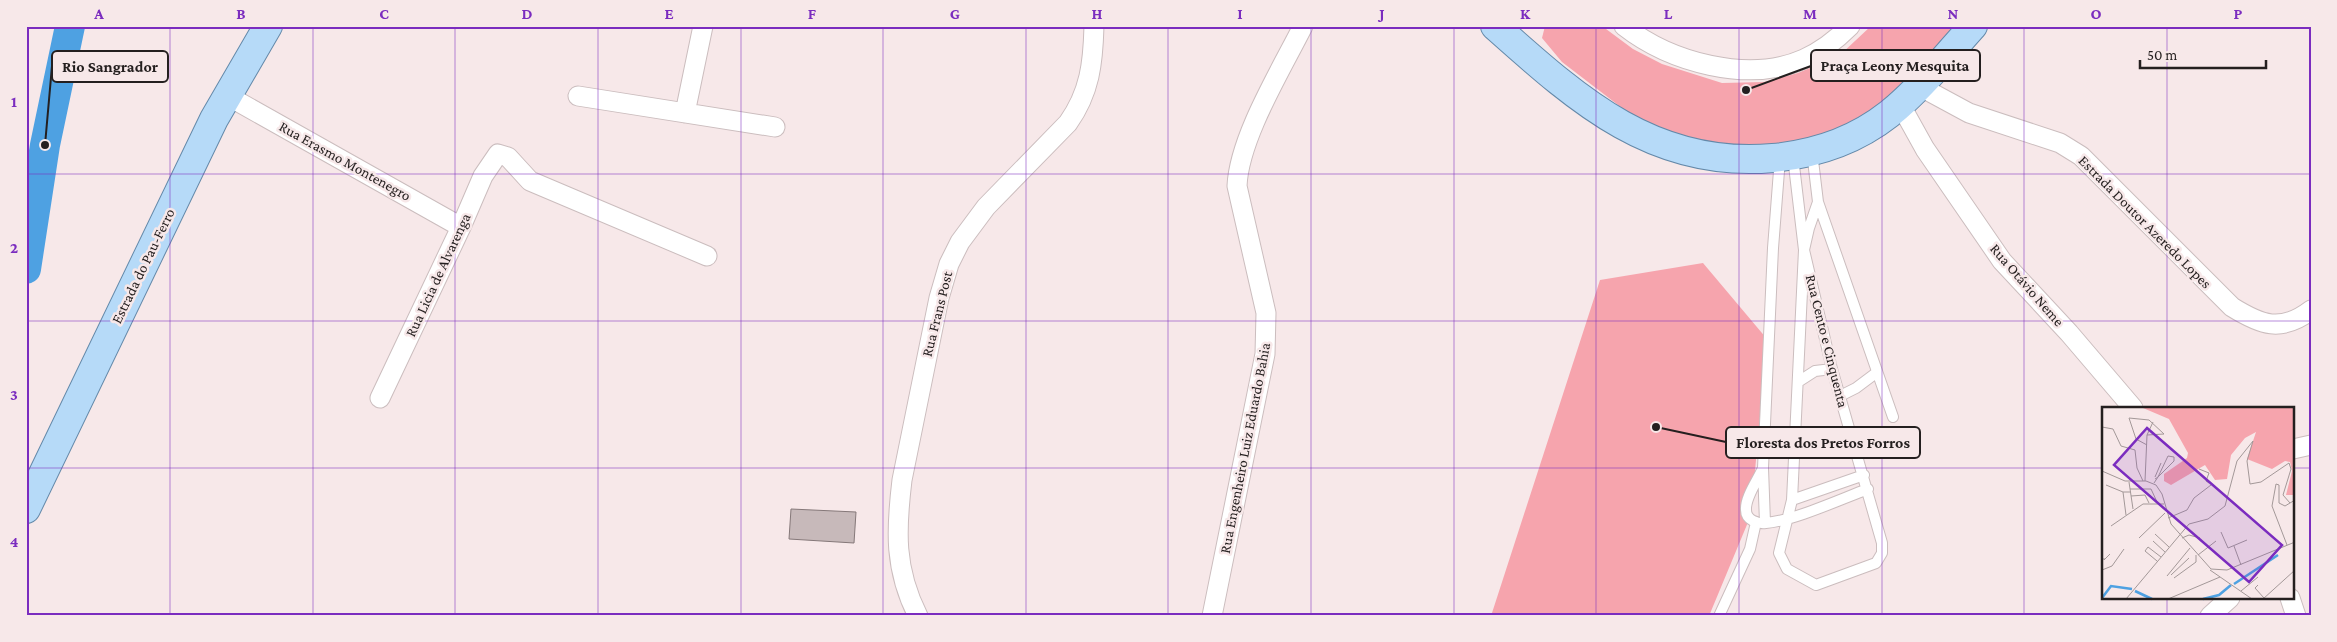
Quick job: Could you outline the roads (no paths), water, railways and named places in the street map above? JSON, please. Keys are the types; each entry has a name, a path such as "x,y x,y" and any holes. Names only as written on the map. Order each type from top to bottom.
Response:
{"main road":[{"name":"Estrada do Pau-Ferro","path":"26,509 214,119 268,26"},
{"path":"1507,30 1575,95 1616,122 1652,141 1683,152 1714,158 1756,160 1795,155 1831,146 1868,128 1910,95 1973,26"}],"street":[{"path":"684,112 704,26"},
{"name":"Rua Frans Post","path":"918,616 907,595 900,567 897,542 898,510 902,480 938,298 949,264 972,224 1068,123 1080,107 1087,88 1092,61 1094,26"},
{"name":"Rua Engenheiro Luiz Eduardo Bahia","path":"1212,616 1265,354 1266,339 1266,313 1236,186 1237,172 1253,128 1304,26"},
{"path":"1624,26 1654,47 1728,70 1769,68 1803,60 1834,42 1850,26"},
{"name":"Estrada Doutor Azeredo Lopes","path":"1910,95 2060,143 2081,156 2232,308 2255,321 2278,325 2298,320 2311,310"},
{"name":"Rua Otávio Neme","path":"1910,95 1925,150 2002,261 2069,333 2132,407"},
{"name":"Rua Erasmo Montenegro","path":"228,96 461,227"},
{"path":"578,96 775,127"},
{"name":"Rua Licia de Alvarenga","path":"380,398 461,227 483,176 498,154 508,157 530,181 707,256"},
{"path":"2294,449 2311,445"},
{"path":"2210,616 2228,600"},
{"path":"2291,600 2296,616"}],"lane":[{"path":"1795,155 1818,202 1863,330 1876,373 1893,417"},
{"path":"1719,616 1761,523 1773,248 1795,155"},
{"name":"Rua Cento e Cinquenta","path":"1789,518 1779,553 1787,569 1810,582 1823,583 1876,563 1882,553 1882,543 1868,489 1832,369 1804,250 1795,155"},
{"path":"1789,518 1792,500 1804,250 1818,202"},
{"path":"1798,382 1815,371 1832,369"},
{"path":"1840,396 1856,388 1876,373"},
{"path":"1763,468 1747,504 1746,512 1750,519 1761,523 1789,518 1868,489"},
{"path":"1792,500 1864,475"}],"waterway":[{"path":"26,269 45,145 70,26"}],"place":[{"name":"Praça Leony Mesquita","path":"1746,90"},
{"name":"Rio Sangrador","path":"45,145"},
{"name":"Floresta dos Pretos Forros","path":"1656,427"}]}
